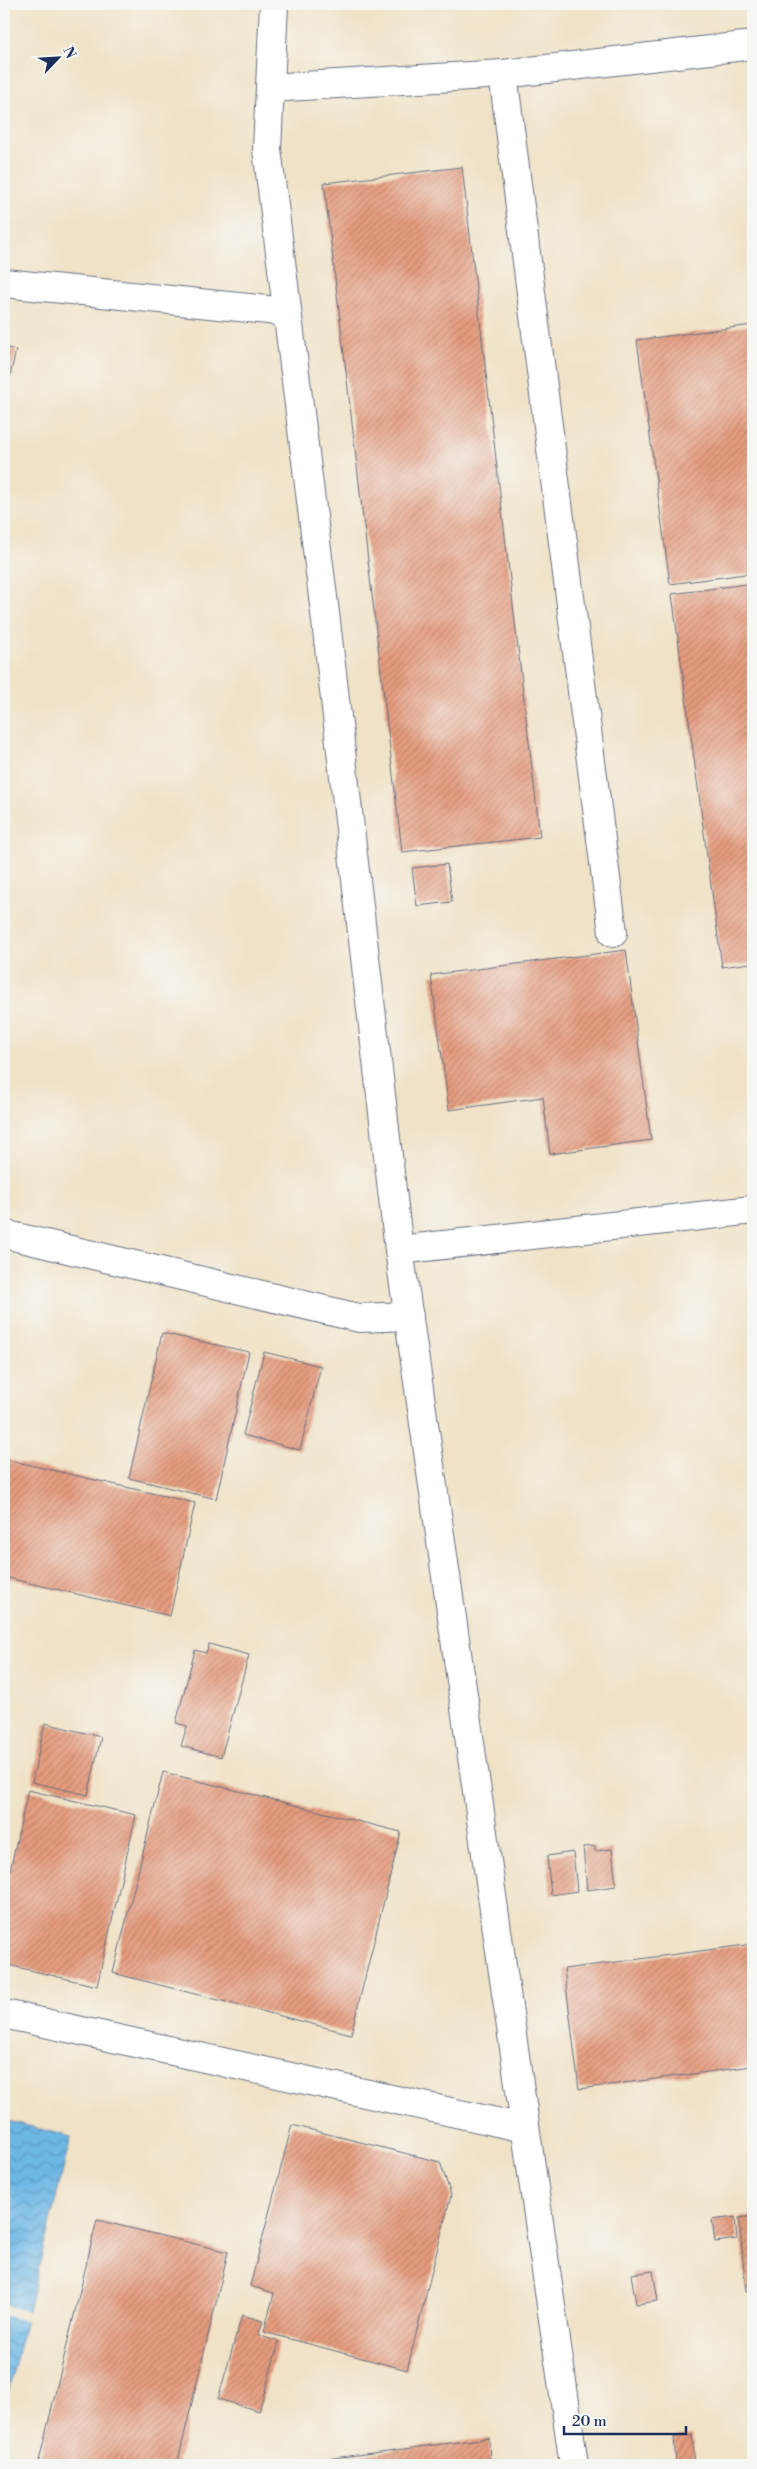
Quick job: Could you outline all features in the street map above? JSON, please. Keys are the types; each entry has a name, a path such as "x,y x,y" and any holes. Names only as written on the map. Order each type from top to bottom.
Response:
{"street":[{"path":"274,4 267,149 325,613 399,1250 574,2465"},
{"path":"270,88 503,74 753,45"},
{"path":"503,74 613,933"},
{"path":"4,282 287,312"},
{"path":"399,1250 753,1210"},
{"path":"4,1234 359,1318 409,1316"},
{"path":"4,2014 524,2128"}],"water":[{"path":"4,2120 71,2137 4,2408"}],"pier":[{"path":"4,2305 30,2312 28,2321 4,2315"}],"building":[{"path":"462,167 540,837 402,852 324,183"},
{"path":"753,325 753,573 670,584 637,340"},
{"path":"4,347 16,350 5,399 4,399"},
{"path":"753,583 752,977 750,963 722,967 672,594"},
{"path":"447,864 452,902 417,906 412,868"},
{"path":"626,950 651,1140 550,1154 543,1097 449,1110 431,975"},
{"path":"162,1333 249,1352 216,1499 129,1478"},
{"path":"264,1352 321,1366 300,1450 243,1435"},
{"path":"4,1459 195,1503 170,1616 4,1577"},
{"path":"209,1644 249,1655 221,1757 181,1746 187,1726 176,1723 195,1650 206,1653"},
{"path":"45,1723 101,1737 88,1795 32,1782"},
{"path":"163,1772 401,1832 351,2034 113,1973"},
{"path":"28,1790 136,1815 97,1986 4,1964 4,1898"},
{"path":"595,1846 595,1851 612,1849 616,1886 587,1890 583,1847"},
{"path":"573,1852 577,1891 551,1895 547,1856"},
{"path":"753,1944 753,2066 579,2089 564,1969"},
{"path":"292,2125 440,2162 451,2195 407,2370 264,2332 274,2293 250,2286"},
{"path":"753,2216 753,2290 746,2291 739,2218"},
{"path":"735,2217 737,2239 715,2242 712,2220"},
{"path":"97,2220 228,2252 177,2465 38,2465"},
{"path":"653,2271 658,2301 636,2304 631,2274"},
{"path":"242,2315 263,2321 258,2335 279,2342 259,2411 218,2399"},
{"path":"692,2435 695,2465 676,2465 674,2437"},
{"path":"489,2438 490,2465 287,2465 287,2464"}]}
